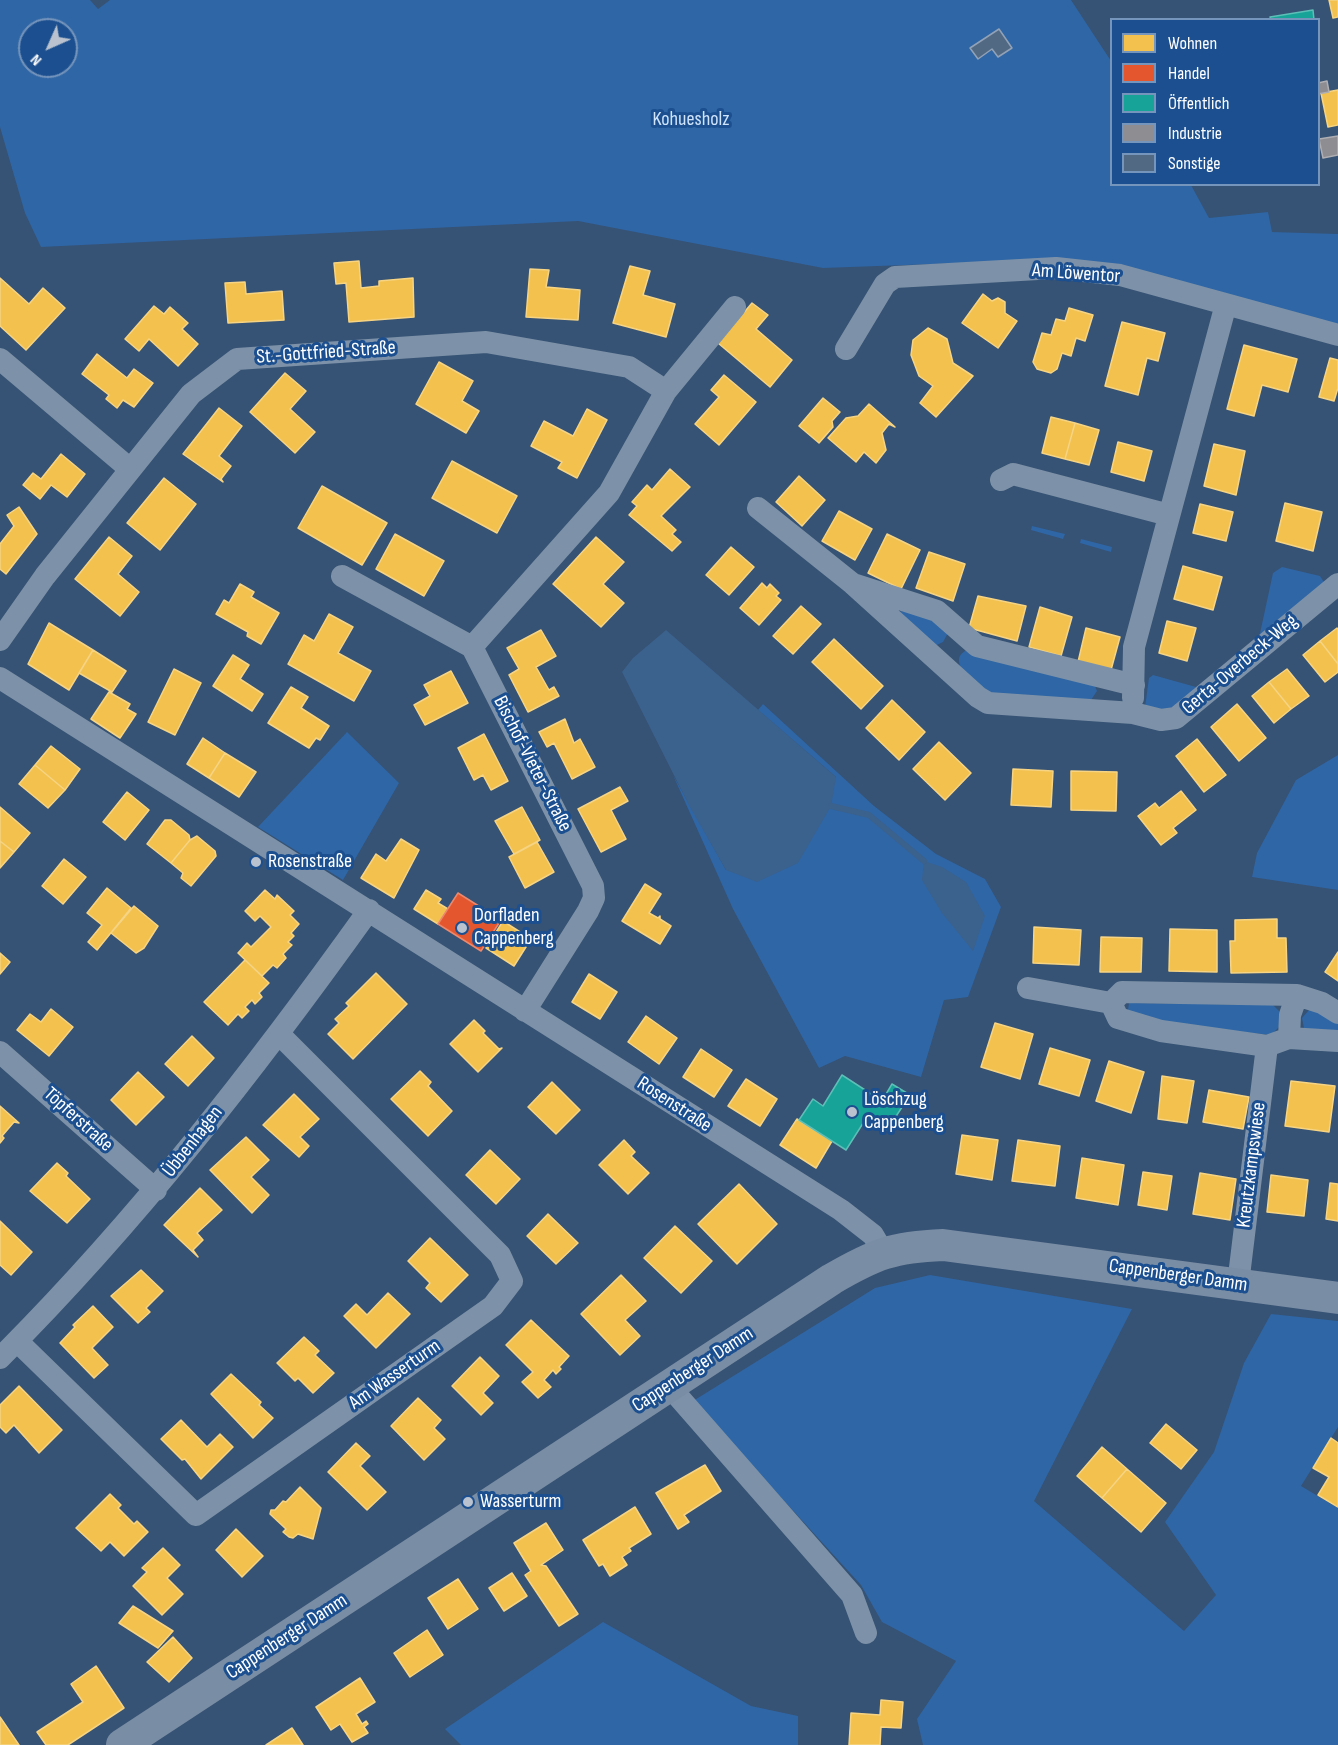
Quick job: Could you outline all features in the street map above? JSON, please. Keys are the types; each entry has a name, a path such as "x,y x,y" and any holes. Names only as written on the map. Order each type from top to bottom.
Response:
{"main road":[{"name":"Cappenberger Damm","path":"122,1745 832,1280 883,1252 908,1246 943,1245 1338,1298"}],"street":[{"name":"Am Löwentor","path":"846,349 885,285 895,277 1056,268 1120,275 1338,335"},
{"path":"1133,713 1134,647 1226,303"},
{"path":"342,576 472,647 609,493 666,391 735,307"},
{"name":"St.-Gottfried-Straße","path":"0,640 45,576 191,394 237,359 486,342 629,367 666,391"},
{"path":"0,359 130,469"},
{"path":"1001,480 1013,474 1169,515"},
{"name":"Gerta-Overbeck-Weg","path":"758,508 853,584 942,665 988,703 1133,713 1161,720 1176,718 1338,584"},
{"name":"Gerta-Overbeck-Weg","path":"853,584 937,612 977,646 1134,685"},
{"path":"942,665 959,630"},
{"name":"Bischof-Vieter-Straße","path":"472,647 593,886 594,898 588,911 525,1011"},
{"name":"Rosenstraße","path":"0,678 842,1210 873,1235 883,1252"},
{"name":"Übbenhagen","path":"0,1358 156,1190 279,1035 369,910"},
{"path":"1028,988 1111,1003"},
{"path":"1111,1003 1122,992 1297,995 1322,1003 1338,1013"},
{"path":"1289,1038 1290,1016 1297,995"},
{"path":"1111,1003 1118,1018 1161,1031 1267,1046 1289,1038 1338,1041"},
{"name":"Am Wasserturm","path":"17,1341 196,1515 493,1306 513,1281 500,1255 279,1035"},
{"name":"Kreutzkampswiese","path":"1238,1284 1267,1046"},
{"name":"Töpferstraße","path":"0,1052 156,1190"},
{"path":"669,1386 852,1595 866,1633"}],"green space":[{"name":"Kohuesholz","path":"0,0 90,0 98,9 110,0 1071,0 1110,59 1110,186 1192,186 1209,218 1268,212 1272,232 1338,234 1338,326 1044,260 823,268 578,221 41,247 25,213 0,127"},
{"path":"1032,526 1065,534 1063,539 1031,530"},
{"path":"1081,539 1112,547 1111,552 1080,543"},
{"path":"1282,567 1320,576 1326,585 1259,638 1273,573"},
{"path":"901,611 940,620 948,633 943,642 935,646 899,613"},
{"path":"969,649 1095,686 1097,691 1091,700 988,695 970,679 960,666 959,659"},
{"path":"1153,675 1196,687 1170,714 1145,707 1149,678"},
{"path":"763,704 874,806 936,854 985,879 1001,907 968,997 944,1000 921,1077 845,1056 819,1068 733,909 673,775 726,870 836,777 758,710"},
{"path":"347,732 399,783 343,880 258,827"},
{"path":"1338,755 1338,890 1252,877 1257,853 1296,780"},
{"path":"1129,1003 1273,1005 1279,1011 1281,1025 1271,1035 1160,1023 1128,1010"},
{"path":"1310,1009 1338,1019 1338,1037 1304,1028 1302,1018"},
{"path":"930,1275 1132,1309 1034,1501 1184,1631 1216,1595 1165,1522 1214,1452 1244,1363 1271,1314 1338,1321 1338,1427 1301,1486 1338,1508 1338,1745 923,1745 917,1719 956,1661 882,1622 861,1585 693,1401 875,1288"},
{"path":"603,1622 751,1706 798,1716 798,1745 461,1745 445,1729"}],"shaded area":[{"path":"666,630 836,777 831,806 798,863 757,882 726,870 690,807 622,672 633,658"},
{"path":"924,861 942,867 966,882 985,916 973,951 942,913 922,880"}],"building: Wohnen":[{"path":"1329,0 1338,0 1338,17 1333,18"},
{"path":"1338,90 1338,125 1328,127 1321,93"},
{"path":"359,261 361,288 379,286 379,281 413,278 414,317 349,322 346,283 336,284 334,263"},
{"path":"630,266 650,271 643,295 675,304 666,337 613,323"},
{"path":"530,269 549,270 546,287 580,290 578,320 526,317"},
{"path":"0,278 29,304 43,288 65,308 26,350 0,326"},
{"path":"245,282 246,294 282,291 284,320 228,323 225,283"},
{"path":"983,294 992,301 998,298 1005,302 1005,313 1017,321 998,348 962,323"},
{"path":"752,303 768,315 756,329 792,360 770,387 718,343"},
{"path":"154,306 164,314 170,307 188,323 182,329 198,344 178,366 149,339 139,351 125,339"},
{"path":"1069,308 1093,315 1085,341 1076,338 1071,356 1062,353 1057,369 1051,373 1037,369 1033,362 1042,333 1051,335 1056,319 1065,321"},
{"path":"1122,322 1165,333 1158,361 1147,358 1138,395 1105,386"},
{"path":"928,328 947,339 953,363 973,376 936,417 920,403 933,386 919,376 911,355 913,340"},
{"path":"1244,345 1297,359 1288,392 1262,385 1254,416 1227,409"},
{"path":"97,354 127,378 134,369 153,383 134,407 123,400 117,408 106,399 109,395 82,374"},
{"path":"1330,358 1338,360 1338,388 1334,401 1319,397"},
{"path":"439,362 473,381 462,401 479,411 466,433 416,404"},
{"path":"285,373 306,391 290,409 315,432 295,453 250,412"},
{"path":"724,375 756,402 719,445 695,424 719,397 711,390"},
{"path":"823,398 840,412 832,421 833,427 819,443 799,426"},
{"path":"869,404 895,427 889,424 882,433 886,450 876,463 864,452 856,462 828,438 846,418 858,416"},
{"path":"219,408 242,426 219,456 231,466 221,479 223,482 183,454"},
{"path":"587,409 607,420 577,478 558,468 562,462 531,446 544,421 573,436"},
{"path":"1051,417 1075,423 1065,459 1042,453"},
{"path":"1075,423 1099,430 1089,465 1065,459"},
{"path":"1118,442 1152,451 1144,481 1111,472"},
{"path":"1214,444 1245,451 1236,495 1204,486"},
{"path":"61,454 85,474 67,497 51,485 40,499 23,485 33,473 41,479"},
{"path":"452,461 517,496 497,533 432,498"},
{"path":"670,469 690,487 661,516 676,530 672,534 681,542 672,551 629,515 637,506 632,502 647,485 652,490"},
{"path":"799,476 825,500 802,526 776,502"},
{"path":"164,478 196,504 160,550 127,523"},
{"path":"322,486 387,523 362,565 298,528"},
{"path":"1285,503 1322,512 1313,551 1276,541"},
{"path":"1200,504 1233,512 1226,541 1193,533"},
{"path":"19,507 37,534 6,574 0,569 0,544 14,526 7,515"},
{"path":"839,511 872,529 855,560 822,541"},
{"path":"395,534 444,561 424,596 376,569"},
{"path":"887,534 920,550 901,589 868,573"},
{"path":"109,537 132,556 118,574 139,592 120,616 75,579"},
{"path":"596,537 624,562 603,584 624,603 601,627 553,584"},
{"path":"731,547 754,567 729,595 706,575"},
{"path":"929,552 965,564 953,601 916,588"},
{"path":"1183,566 1222,577 1213,610 1174,599"},
{"path":"762,583 767,588 770,584 779,593 776,596 781,600 759,625 740,608"},
{"path":"240,584 254,592 251,597 279,613 261,644 247,636 248,632 216,614 224,600 229,603"},
{"path":"978,596 1026,606 1017,641 969,628"},
{"path":"801,606 821,624 793,654 773,636"},
{"path":"1040,607 1072,617 1061,656 1029,647"},
{"path":"329,614 353,627 338,653 371,671 354,701 288,664 304,635 314,641"},
{"path":"1167,621 1196,628 1187,661 1159,653"},
{"path":"49,623 93,650 69,690 28,664"},
{"path":"1086,628 1120,637 1111,670 1078,662"},
{"path":"1338,629 1338,664 1320,641"},
{"path":"541,630 556,656 536,667 549,690 554,687 559,696 528,712 509,675 519,669 507,648"},
{"path":"834,639 883,686 861,709 812,662"},
{"path":"1320,641 1338,664 1338,672 1325,682 1303,655"},
{"path":"93,650 126,671 112,692 79,673"},
{"path":"233,655 249,665 240,679 263,694 252,711 213,686"},
{"path":"174,669 201,683 175,735 148,722"},
{"path":"1287,669 1309,696 1291,709 1269,682"},
{"path":"451,671 468,703 425,725 414,705 430,696 424,685"},
{"path":"1269,682 1291,709 1274,723 1252,696"},
{"path":"291,687 308,697 301,708 329,726 320,740 316,738 309,748 268,723"},
{"path":"109,692 130,704 127,709 136,714 120,738 91,719"},
{"path":"892,700 925,732 899,760 866,728"},
{"path":"1237,704 1266,738 1239,761 1211,727"},
{"path":"565,719 574,743 580,739 595,767 572,779 554,743 547,747 539,732"},
{"path":"484,734 508,781 491,790 483,775 474,780 458,748"},
{"path":"203,738 225,753 209,778 187,764"},
{"path":"1197,739 1226,775 1204,792 1176,756"},
{"path":"939,742 971,773 945,800 913,769"},
{"path":"51,746 80,769 65,790 35,765"},
{"path":"225,753 256,772 239,797 209,778"},
{"path":"35,765 65,790 48,808 19,784"},
{"path":"1013,769 1053,771 1051,807 1011,805"},
{"path":"1071,771 1117,772 1116,811 1071,810"},
{"path":"620,787 628,801 611,810 626,839 601,852 578,809"},
{"path":"1181,791 1196,810 1173,828 1177,833 1161,845 1138,816 1155,803 1159,808"},
{"path":"127,792 149,810 125,840 103,822"},
{"path":"0,807 30,833 14,852 0,841"},
{"path":"522,807 540,840 514,854 495,821"},
{"path":"165,820 171,820 189,835 190,840 171,863 147,844"},
{"path":"197,836 215,851 216,856 191,886 181,878 183,873 171,863 190,840"},
{"path":"401,839 419,850 394,898 361,878 376,854 386,861"},
{"path":"0,841 14,852 0,868"},
{"path":"537,842 554,872 525,888 509,857"},
{"path":"64,859 86,877 63,904 42,886"},
{"path":"645,884 661,894 649,913 658,918 660,916 660,919 671,926 660,944 622,921"},
{"path":"107,888 131,908 97,950 88,942 102,925 87,913"},
{"path":"265,890 275,899 277,895 294,911 290,915 299,924 291,933 294,936 288,942 292,945 283,954 286,958 277,968 273,965 262,976 238,953 247,943 251,947 271,927 260,916 255,921 245,911"},
{"path":"426,890 441,899 438,903 448,909 438,924 414,909"},
{"path":"134,906 158,926 144,948 136,953 111,933"},
{"path":"1277,919 1277,938 1286,938 1287,972 1231,973 1230,941 1235,941 1235,920"},
{"path":"503,921 531,939 514,966 486,948"},
{"path":"1034,927 1081,930 1079,965 1033,963"},
{"path":"1170,929 1217,930 1217,972 1169,971"},
{"path":"1101,937 1142,938 1141,972 1100,972"},
{"path":"1338,952 1338,981 1325,972"},
{"path":"0,953 10,962 0,974"},
{"path":"245,960 269,983 259,993 262,997 255,1004 252,1000 245,1007 249,1011 242,1018 238,1014 228,1025 204,1002"},
{"path":"376,973 407,1004 353,1059 328,1034 339,1023 335,1019 349,1006 346,1003"},
{"path":"589,974 617,992 600,1019 572,1002"},
{"path":"51,1009 73,1027 49,1056 17,1030 30,1014 41,1022"},
{"path":"646,1016 677,1038 659,1064 628,1042"},
{"path":"474,1020 499,1049 502,1048 478,1072 450,1044"},
{"path":"995,1023 1033,1034 1020,1079 981,1067"},
{"path":"192,1036 214,1058 188,1086 165,1064"},
{"path":"1050,1048 1090,1060 1079,1096 1039,1084"},
{"path":"701,1049 732,1070 714,1097 683,1077"},
{"path":"1109,1061 1144,1072 1131,1113 1096,1101"},
{"path":"420,1071 431,1082 428,1086 452,1111 428,1136 391,1099"},
{"path":"138,1072 164,1097 136,1125 111,1100"},
{"path":"1162,1076 1194,1081 1187,1123 1158,1119"},
{"path":"746,1079 777,1099 760,1126 728,1106"},
{"path":"1291,1081 1335,1086 1329,1132 1285,1126"},
{"path":"552,1082 580,1110 556,1134 528,1107"},
{"path":"1209,1090 1249,1097 1243,1129 1203,1122"},
{"path":"294,1094 319,1119 300,1137 309,1146 299,1157 263,1125"},
{"path":"0,1106 19,1123 14,1122 2,1136 4,1138 0,1143"},
{"path":"797,1119 832,1141 816,1168 780,1145"},
{"path":"962,1135 998,1140 992,1180 956,1174"},
{"path":"246,1137 269,1160 251,1177 269,1195 252,1213 210,1170"},
{"path":"624,1140 635,1152 631,1156 649,1173 628,1194 599,1165"},
{"path":"1018,1140 1060,1146 1055,1186 1012,1181"},
{"path":"490,1150 520,1179 496,1204 466,1175"},
{"path":"1082,1158 1124,1165 1118,1205 1076,1198"},
{"path":"57,1163 68,1173 66,1176 90,1199 67,1223 30,1191"},
{"path":"1143,1172 1172,1176 1167,1210 1138,1205"},
{"path":"1200,1173 1236,1179 1230,1220 1193,1214"},
{"path":"1271,1175 1308,1180 1304,1216 1267,1212"},
{"path":"1330,1183 1338,1184 1338,1221 1326,1219"},
{"path":"739,1184 777,1224 737,1264 698,1224"},
{"path":"200,1188 222,1210 197,1233 203,1240 193,1250 198,1257 164,1225"},
{"path":"548,1214 578,1243 556,1264 527,1236"},
{"path":"0,1221 32,1252 11,1275 0,1265"},
{"path":"675,1226 712,1261 681,1293 644,1258"},
{"path":"430,1238 468,1275 441,1302 426,1288 430,1283 408,1261"},
{"path":"141,1270 163,1291 146,1308 150,1312 138,1323 111,1296"},
{"path":"621,1275 646,1301 625,1320 640,1336 620,1355 581,1314"},
{"path":"388,1293 410,1314 376,1348 344,1316 356,1304 367,1315"},
{"path":"93,1306 113,1327 92,1348 108,1365 94,1378 60,1343 75,1327 73,1325"},
{"path":"531,1320 569,1356 556,1374 553,1370 544,1380 551,1387 538,1398 522,1382 533,1372 506,1345"},
{"path":"304,1337 319,1351 315,1355 334,1373 313,1393 298,1378 295,1381 277,1363"},
{"path":"480,1357 499,1376 483,1393 493,1403 481,1415 452,1386"},
{"path":"231,1374 261,1402 259,1405 273,1418 253,1438 211,1394"},
{"path":"19,1386 62,1430 39,1453 14,1425 6,1433 0,1427 0,1405"},
{"path":"418,1398 441,1420 434,1428 445,1439 424,1460 391,1426"},
{"path":"181,1420 207,1447 220,1434 233,1447 201,1479 185,1459 182,1460 161,1439"},
{"path":"1166,1424 1197,1450 1181,1469 1150,1443"},
{"path":"1331,1438 1338,1443 1338,1507 1318,1495 1329,1477 1313,1468"},
{"path":"356,1443 370,1456 360,1466 386,1492 367,1510 328,1472"},
{"path":"1102,1447 1127,1469 1102,1498 1077,1476"},
{"path":"705,1465 721,1491 684,1515 689,1522 678,1529 656,1493"},
{"path":"1127,1469 1166,1503 1141,1532 1102,1498"},
{"path":"300,1487 321,1508 313,1539 298,1534 293,1538 289,1537 283,1532 286,1529 270,1514 271,1510 275,1510 283,1501 286,1502"},
{"path":"110,1494 121,1505 118,1508 134,1524 137,1521 148,1532 124,1556 110,1542 101,1551 76,1528"},
{"path":"635,1507 651,1534 629,1548 631,1551 622,1557 627,1565 610,1576 603,1564 599,1566 583,1540"},
{"path":"546,1523 563,1550 541,1565 546,1566 578,1614 559,1626 525,1575 531,1571 514,1543"},
{"path":"236,1529 263,1556 242,1577 216,1550"},
{"path":"163,1548 180,1565 167,1578 183,1594 162,1615 133,1586 147,1572 142,1568"},
{"path":"512,1573 527,1596 504,1611 489,1588"},
{"path":"458,1579 478,1609 448,1629 428,1598"},
{"path":"133,1606 173,1631 158,1648 119,1623"},
{"path":"427,1630 443,1655 410,1677 394,1653"},
{"path":"173,1637 192,1658 169,1682 147,1662"},
{"path":"96,1666 124,1708 68,1745 46,1745 37,1732 83,1702 71,1684"},
{"path":"360,1678 375,1702 356,1714 362,1724 366,1721 368,1724 364,1727 368,1733 352,1742 340,1724 331,1730 316,1707"},
{"path":"881,1700 903,1702 901,1728 881,1727 880,1745 849,1745 851,1713 880,1715"},
{"path":"0,1717 19,1745 0,1745"},
{"path":"292,1728 303,1745 266,1745"}],"building: Handel":[{"path":"458,893 501,920 481,951 438,924"}],"building: Öffentlich":[{"path":"1313,10 1314,18 1270,18"},
{"name":"Löschzug Cappenberg","path":"842,1075 882,1101 892,1084 910,1095 887,1130 867,1117 846,1150 799,1120 813,1099 823,1106"}],"building: Industrie":[{"path":"1327,81 1329,92 1320,94 1320,83"},
{"path":"1338,136 1338,155 1323,158 1320,139"}],"building: Sonstige":[{"path":"999,29 1012,48 998,57 992,49 978,59 970,48"}],"waterway":[{"path":"831,806 869,815 924,861"}],"place":[{"name":"Rosenstraße","path":"256,862"},
{"name":"Dorfladen Cappenberg","path":"462,928"},
{"name":"Löschzug Cappenberg","path":"852,1112"},
{"name":"Wasserturm","path":"468,1502"}]}
